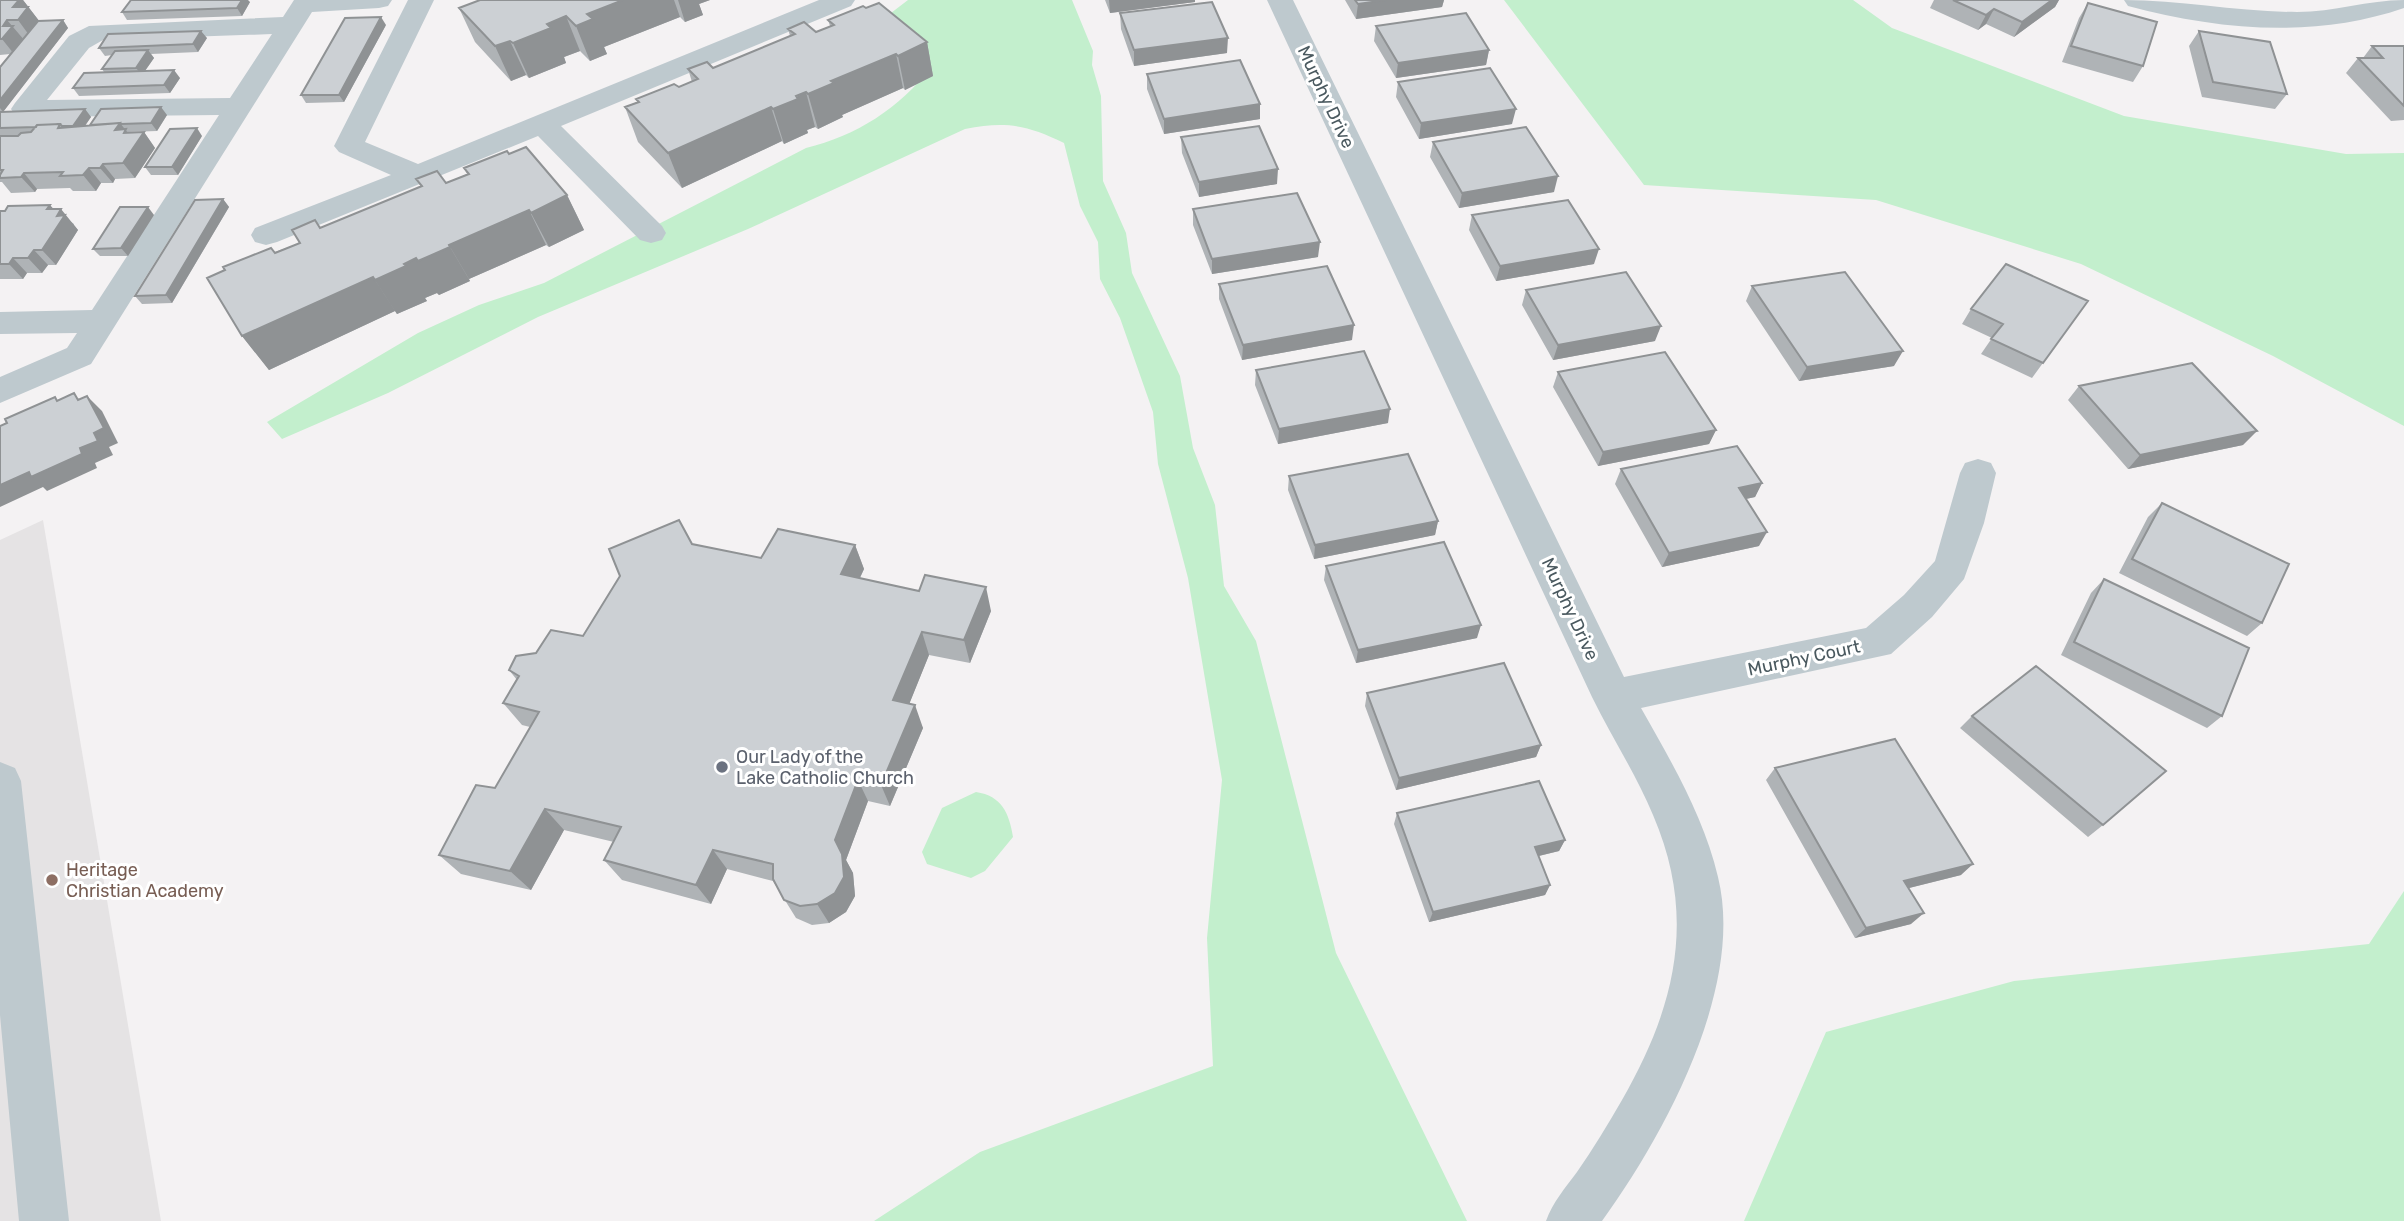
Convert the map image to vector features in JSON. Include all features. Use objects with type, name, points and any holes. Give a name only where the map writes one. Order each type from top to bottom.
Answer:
[{"type":"street","points":[[241,106],[25,109],[79,42],[98,33],[379,0]]},
{"type":"street","points":[[418,175],[349,146],[421,0]]},
{"type":"street","points":[[266,235],[842,0]]},
{"type":"street","name":"Murphy Drive","points":[[1280,0],[1612,697],[1685,834],[1701,906],[1698,964],[1660,1080],[1614,1161],[1570,1221]]},
{"type":"street","points":[[2137,0],[2201,13],[2266,21],[2352,16],[2404,0]]},
{"type":"street","points":[[0,391],[79,356],[301,10]]},
{"type":"street","points":[[543,124],[651,233]]},
{"type":"street","points":[[0,323],[103,321]]},
{"type":"street","name":"Murphy Court","points":[[1612,697],[1877,642],[1918,606],[1951,568],[1966,523],[1978,472]]},
{"type":"street","points":[[0,781],[44,1221]]},
{"type":"shaded area","name":"Heritage Christian Academy","points":[[43,520],[161,1221],[0,1221],[0,540]]},
{"type":"green space","points":[[908,0],[1072,0],[1093,51],[1092,65],[1101,96],[1103,181],[1126,233],[1132,273],[1180,376],[1193,448],[1215,505],[1224,586],[1256,641],[1336,953],[1467,1221],[874,1221],[980,1152],[1213,1066],[1207,938],[1222,780],[1188,578],[1158,464],[1153,412],[1120,318],[1100,279],[1098,242],[1080,206],[1064,143],[1016,126],[993,125],[965,129],[748,229],[538,317],[388,393],[282,439],[267,422],[418,333],[479,305],[544,283],[806,148],[842,136],[876,118],[905,95],[931,67],[891,13]]},
{"type":"green space","points":[[1504,0],[1853,0],[1892,28],[2124,116],[2346,154],[2404,153],[2404,426],[2273,356],[2081,264],[1876,200],[1644,185]]},
{"type":"green space","points":[[976,792],[992,797],[1003,807],[1013,837],[985,871],[971,878],[927,864],[922,852],[942,808]]},
{"type":"green space","points":[[2404,891],[2404,1221],[1744,1221],[1826,1032],[2014,981],[2369,944]]},
{"type":"building","points":[[0,0],[19,0],[13,7],[28,7],[18,20],[7,20],[3,26],[13,26],[2,39],[0,39]]},
{"type":"building","points":[[131,0],[242,0],[237,8],[122,12]]},
{"type":"building","points":[[480,0],[623,0],[587,14],[593,19],[576,26],[566,16],[547,24],[551,28],[513,43],[510,41],[495,46],[459,8]]},
{"type":"building","points":[[1355,0],[1386,0],[1358,4]]},
{"type":"building","points":[[1953,0],[2052,0],[2022,22],[1994,9],[1986,15]]},
{"type":"building","points":[[1212,2],[1228,38],[1134,50],[1120,13]]},
{"type":"building","points":[[879,3],[927,42],[668,153],[625,107],[639,102],[636,99],[674,84],[679,87],[698,79],[688,69],[707,62],[713,68],[795,34],[788,29],[804,22],[816,32],[834,25],[828,20],[863,6],[866,8]]},
{"type":"building","points":[[2088,3],[2157,22],[2143,66],[2071,46]]},
{"type":"building","points":[[1466,13],[1489,50],[1398,63],[1376,26]]},
{"type":"building","points":[[381,17],[339,95],[301,95],[345,18]]},
{"type":"building","points":[[63,20],[0,100],[0,67],[38,21]]},
{"type":"building","points":[[201,31],[193,44],[99,48],[108,34]]},
{"type":"building","points":[[2199,31],[2270,42],[2287,94],[2213,82]]},
{"type":"building","points":[[2372,46],[2404,46],[2404,106],[2358,58],[2383,58]]},
{"type":"building","points":[[148,50],[136,68],[102,69],[115,51]]},
{"type":"building","points":[[1240,60],[1260,104],[1164,119],[1147,74]]},
{"type":"building","points":[[1490,68],[1516,109],[1421,123],[1398,82]]},
{"type":"building","points":[[174,70],[164,85],[73,88],[84,73]]},
{"type":"building","points":[[161,107],[151,123],[90,125],[101,109]]},
{"type":"building","points":[[85,109],[73,126],[60,124],[0,128],[0,112]]},
{"type":"building","points":[[120,123],[115,130],[126,129],[124,133],[144,132],[123,163],[89,168],[83,175],[60,176],[63,172],[24,173],[21,177],[0,178],[3,170],[0,170],[0,136],[18,136],[31,132],[37,125],[60,124],[58,128]]},
{"type":"building","points":[[1259,126],[1278,169],[1199,182],[1181,137]]},
{"type":"building","points":[[1526,127],[1558,176],[1462,193],[1433,142]]},
{"type":"building","points":[[197,128],[172,167],[145,167],[170,129]]},
{"type":"building","points":[[526,147],[567,195],[418,261],[416,258],[404,264],[406,266],[375,280],[373,277],[242,336],[207,278],[225,270],[223,267],[271,248],[275,253],[300,243],[292,230],[315,220],[320,228],[422,186],[416,179],[437,171],[446,183],[469,174],[464,168],[507,151],[509,154]]},
{"type":"building","points":[[1297,193],[1320,242],[1212,259],[1193,209]]},
{"type":"building","points":[[223,199],[166,295],[135,296],[195,200]]},
{"type":"building","points":[[1568,200],[1599,249],[1500,266],[1472,215]]},
{"type":"building","points":[[50,205],[47,209],[61,209],[57,216],[65,215],[42,250],[34,250],[28,258],[13,258],[9,264],[0,264],[0,211],[5,211],[8,206]]},
{"type":"building","points":[[120,207],[148,207],[121,248],[93,249]]},
{"type":"building","points":[[2006,264],[2088,301],[2043,363],[1991,339],[2003,324],[1971,309]]},
{"type":"building","points":[[1327,266],[1354,325],[1243,345],[1219,284]]},
{"type":"building","points":[[1626,272],[1661,326],[1558,345],[1526,290]]},
{"type":"building","points":[[1845,272],[1903,351],[1807,367],[1752,286]]},
{"type":"building","points":[[1364,351],[1390,409],[1279,429],[1256,370]]},
{"type":"building","points":[[1665,352],[1716,430],[1603,452],[1558,372]]},
{"type":"building","points":[[2192,363],[2257,431],[2140,455],[2079,386]]},
{"type":"building","points":[[74,393],[78,400],[87,396],[104,428],[94,433],[98,441],[80,448],[82,454],[31,477],[29,472],[0,485],[0,426],[7,423],[5,419],[55,397],[57,401]]},
{"type":"building","points":[[1737,446],[1762,483],[1739,488],[1767,532],[1669,553],[1621,469]]},
{"type":"building","points":[[1408,454],[1438,521],[1315,545],[1289,476]]},
{"type":"building","points":[[2162,503],[2289,564],[2262,623],[2132,559]]},
{"type":"building","name":"Our Lady of the Lake Catholic Church","points":[[679,520],[692,544],[761,558],[778,529],[855,545],[841,574],[919,591],[925,575],[986,587],[964,640],[922,632],[893,700],[915,705],[881,785],[858,780],[835,840],[842,854],[844,877],[835,893],[817,904],[800,906],[784,900],[773,879],[773,864],[713,850],[696,885],[604,860],[621,827],[545,809],[510,871],[439,855],[476,785],[495,788],[539,712],[503,703],[519,676],[509,670],[516,656],[536,653],[551,630],[583,636],[620,576],[609,549]]},
{"type":"building","points":[[1444,542],[1481,625],[1358,650],[1326,566]]},
{"type":"building","points":[[2104,579],[2249,648],[2222,716],[2074,642]]},
{"type":"building","points":[[1504,663],[1541,745],[1399,778],[1367,693]]},
{"type":"building","points":[[2036,666],[2166,771],[2103,825],[1972,716]]},
{"type":"building","points":[[1895,739],[1973,864],[1904,881],[1924,913],[1866,928],[1775,768]]},
{"type":"building","points":[[1539,781],[1565,840],[1535,847],[1550,885],[1433,912],[1397,813]]},
{"type":"place","name":"Our Lady of the Lake Catholic Church","points":[[722,767]]},
{"type":"place","name":"Heritage Christian Academy","points":[[52,880]]}]
